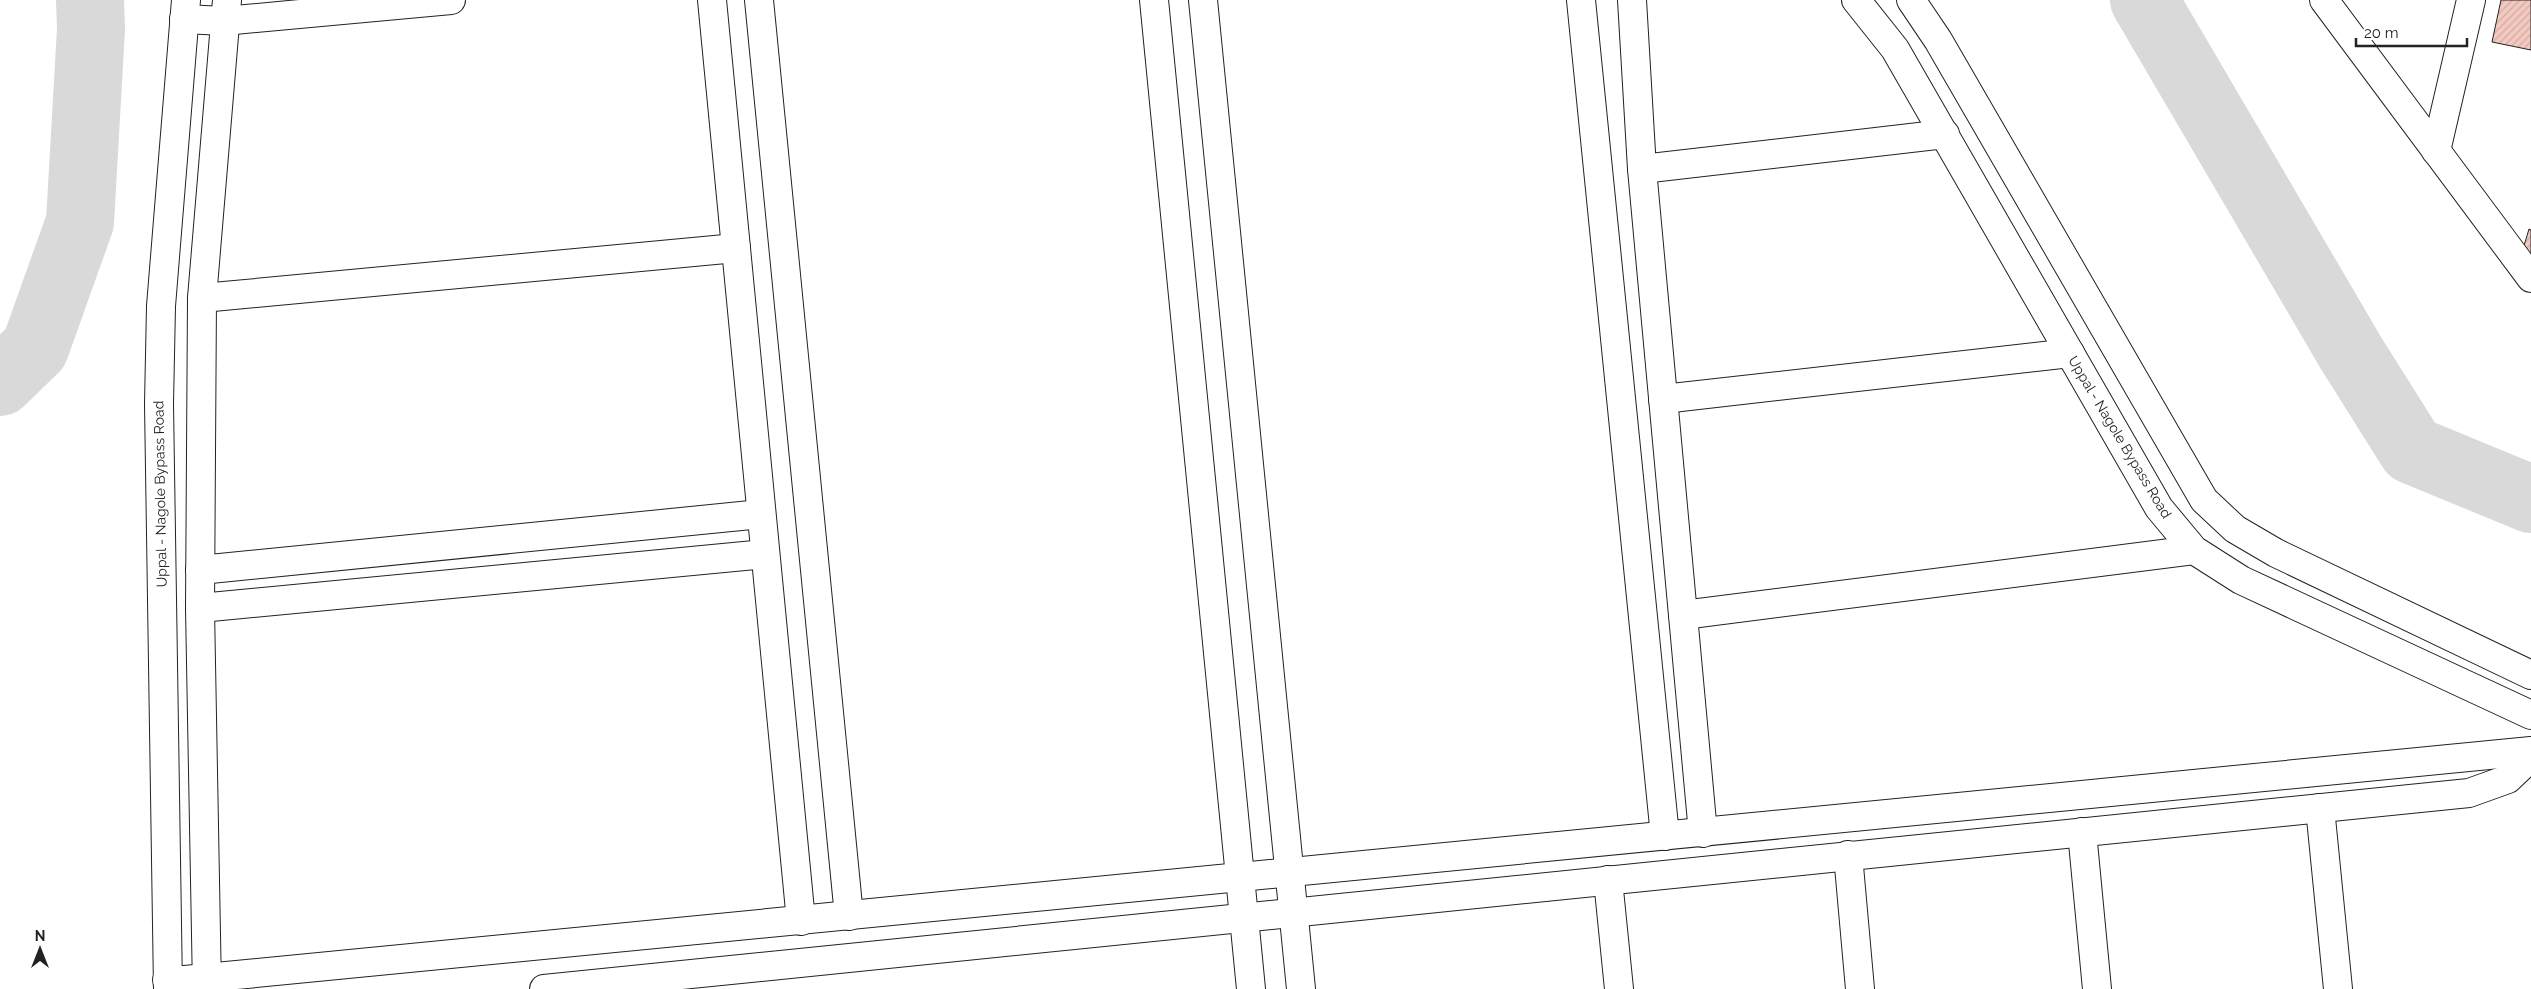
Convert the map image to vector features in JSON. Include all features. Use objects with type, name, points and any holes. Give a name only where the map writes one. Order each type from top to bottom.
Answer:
[{"type":"street","points":[[185,9],[225,11],[451,0]]},
{"type":"street","points":[[712,0],[801,921]]},
{"type":"street","points":[[759,0],[849,916]]},
{"type":"street","points":[[1154,0],[1251,989]]},
{"type":"street","points":[[1202,0],[1301,989]]},
{"type":"street","points":[[1581,0],[1665,836]]},
{"type":"street","points":[[1632,0],[1642,169],[1703,832]]},
{"type":"street","name":"Uppal - Nagole Bypass Road","points":[[1856,0],[1895,49],[2159,508],[2194,550],[2241,580],[2531,716]]},
{"type":"street","points":[[1911,0],[1938,40],[2204,500],[2236,529],[2276,553],[2531,675]]},
{"type":"street","points":[[2324,0],[2531,278]]},
{"type":"street","points":[[2436,151],[2471,0]]},
{"type":"street","name":"Uppal - Nagole Bypass Road","points":[[168,984],[159,404],[161,306],[185,9]]},
{"type":"street","points":[[207,983],[200,608],[202,298],[225,11]]},
{"type":"street","points":[[1642,169],[1945,134]]},
{"type":"street","points":[[202,298],[736,248]]},
{"type":"street","points":[[1663,399],[2070,353]]},
{"type":"street","points":[[200,570],[762,514]]},
{"type":"street","points":[[1683,615],[2194,550]]},
{"type":"street","points":[[200,608],[765,554]]},
{"type":"street","points":[[168,984],[207,983],[849,916],[2531,750]]},
{"type":"street","points":[[544,989],[2469,793],[2508,779],[2531,757]]},
{"type":"street","points":[[2320,808],[2338,989]]},
{"type":"street","points":[[2082,832],[2097,989]]},
{"type":"street","points":[[1848,855],[1860,989]]},
{"type":"street","points":[[1608,880],[1618,989]]},
{"type":"building","points":[[2501,0],[2531,0],[2531,50],[2492,42]]},
{"type":"building","points":[[2529,229],[2531,230],[2531,262],[2520,259]]},
{"type":"waterway","points":[[0,382],[35,348],[80,222],[91,29],[90,0]]},
{"type":"waterway","points":[[2144,0],[2351,353],[2412,450],[2531,499]]}]
